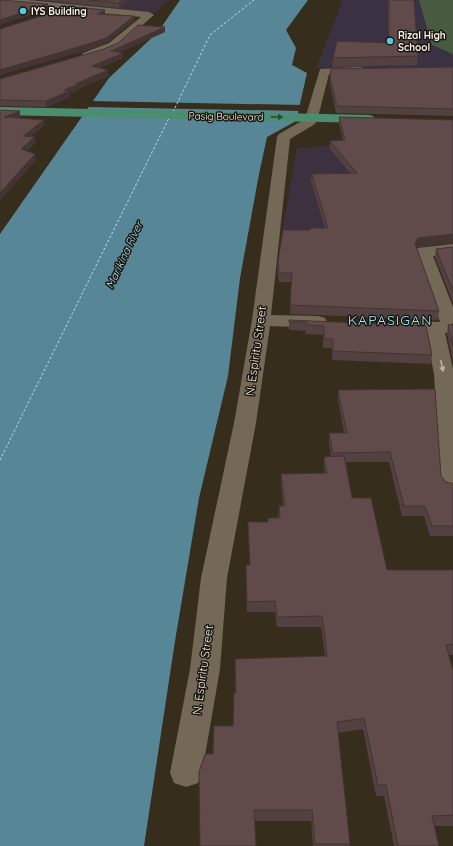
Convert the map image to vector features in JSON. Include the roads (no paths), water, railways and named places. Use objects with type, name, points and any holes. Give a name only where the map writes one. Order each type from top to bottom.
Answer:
[{"type":"main road","name":"Pasig Boulevard","points":[[0,102],[381,115],[0,111]]},
{"type":"street","points":[[0,0],[67,8],[149,15],[113,45],[78,58]]},
{"type":"street","points":[[44,15],[67,8]]},
{"type":"street","name":"N. Espiritu Street","points":[[186,773],[205,669],[214,578],[245,423],[261,320],[284,137],[311,121],[324,71],[373,70]]},
{"type":"street","points":[[453,249],[423,252],[446,327],[444,374],[453,486]]},
{"type":"street","points":[[261,320],[332,323]]},
{"type":"street","points":[[379,325],[446,327]]},
{"type":"water","name":"Marikina River","points":[[180,0],[308,0],[286,30],[296,48],[292,65],[307,73],[296,121],[267,137],[259,174],[240,278],[228,376],[199,498],[175,641],[144,846],[0,846],[0,234],[109,78],[158,32]]},
{"type":"place","name":"IYS Building","points":[[23,11]]},
{"type":"place","name":"Rizal High School","points":[[390,41]]},
{"type":"district","name":"KAPASIGAN","points":[[390,320]]}]
